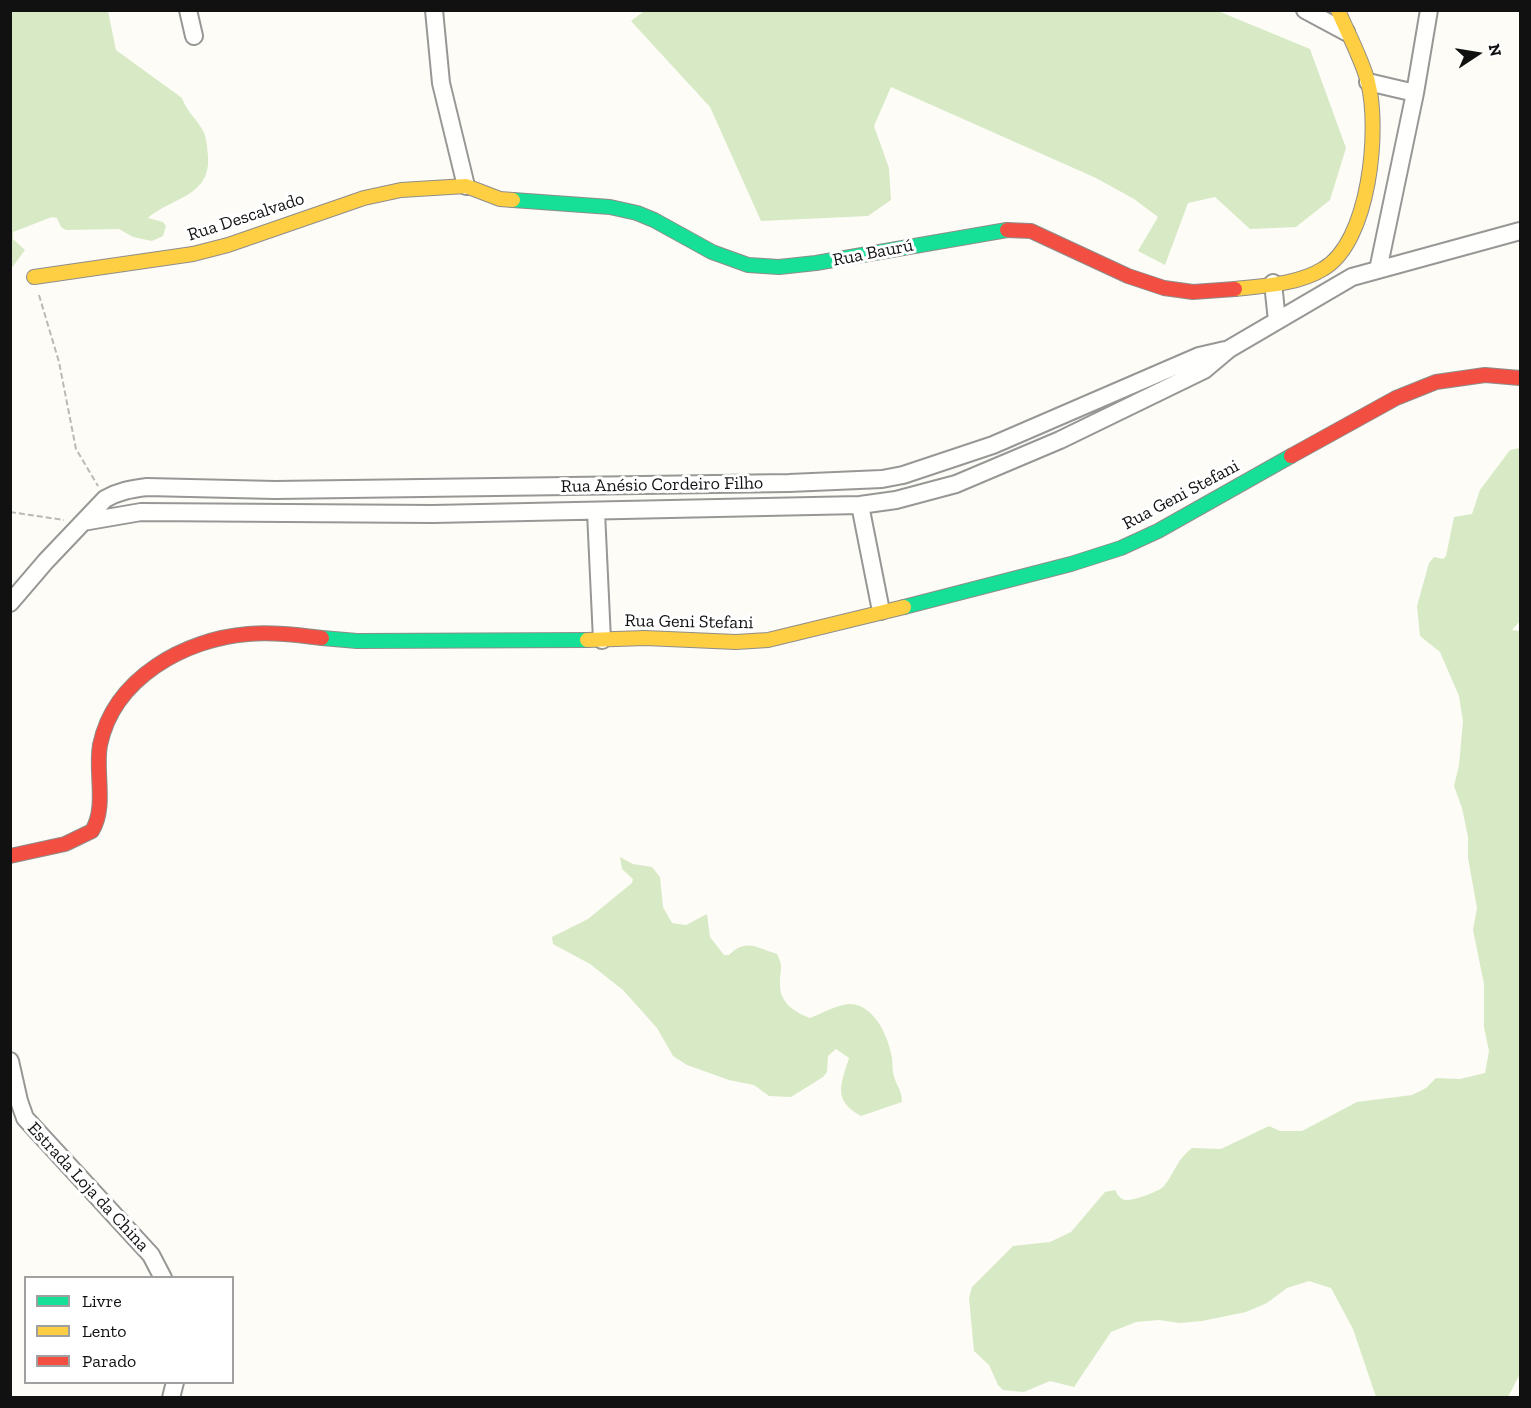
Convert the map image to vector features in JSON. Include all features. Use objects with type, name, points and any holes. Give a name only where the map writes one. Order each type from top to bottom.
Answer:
[{"type":"street","points":[[188,10],[194,36]]},
{"type":"street","points":[[434,10],[441,83],[466,186]]},
{"type":"street","points":[[1305,10],[1346,32]]},
{"type":"street","name":"Rua Baurú","points":[[466,186],[500,199],[610,207],[638,213],[712,252],[748,265],[779,267],[816,263],[1002,230],[1021,230],[1041,235],[1155,286],[1181,291],[1208,292],[1273,283],[1324,269],[1334,260],[1348,242],[1365,196],[1373,148],[1374,124],[1368,82],[1338,10]]},
{"type":"street","points":[[1378,270],[1415,93],[1429,10]]},
{"type":"street","points":[[1368,82],[1415,93]]},
{"type":"street","name":"Rua Descalvado","points":[[34,277],[193,254],[228,245],[364,198],[401,190],[466,186]]},
{"type":"street","name":"Rua Anésio Cordeiro Filho","points":[[83,522],[141,512],[422,514],[596,512],[860,505],[896,500],[956,484],[1039,449],[1204,370],[1229,349],[1352,277],[1521,231]]},
{"type":"street","points":[[1334,260],[1352,277]]},
{"type":"street","points":[[1273,283],[1277,321]]},
{"type":"street","name":"Rua Anésio Cordeiro Filho","points":[[111,495],[147,487],[275,490],[789,483],[882,479],[903,475],[993,445],[1199,356],[1229,349]]},
{"type":"street","name":"Rua Geni Stefani","points":[[10,856],[37,852],[92,831],[97,825],[99,815],[97,770],[100,746],[114,707],[137,681],[167,659],[210,640],[258,633],[342,641],[644,638],[711,644],[744,644],[768,640],[992,585],[1121,548],[1158,531],[1396,398],[1436,382],[1485,375],[1521,378]]},
{"type":"street","points":[[717,484],[718,509]]},
{"type":"street","points":[[10,603],[46,561],[111,495],[123,514]]},
{"type":"street","points":[[860,505],[880,611]]},
{"type":"street","points":[[596,512],[602,640]]},
{"type":"street","name":"Estrada Loja da China","points":[[10,1060],[25,1118],[151,1255],[162,1276]]},
{"type":"path","points":[[34,277],[59,362],[76,449],[111,495]]},
{"type":"path","points":[[10,512],[83,522]]},
{"type":"green space","points":[[11,10],[108,11],[116,50],[182,98],[205,135],[207,170],[197,188],[148,218],[163,222],[166,226],[163,236],[152,241],[133,237],[119,229],[66,230],[61,227],[57,218],[52,217],[13,232],[13,239],[25,250],[11,269]]},
{"type":"green space","points":[[644,11],[1218,11],[1310,49],[1346,148],[1330,200],[1296,227],[1250,229],[1215,197],[1188,203],[1165,265],[1138,251],[1158,217],[1134,199],[1096,178],[891,87],[874,126],[889,168],[891,200],[868,216],[761,221],[710,107],[631,21]]},
{"type":"green space","points":[[1520,448],[1520,621],[1512,630],[1520,631],[1520,1374],[1508,1397],[1376,1397],[1353,1329],[1331,1288],[1309,1281],[1287,1288],[1267,1303],[1246,1312],[1180,1323],[1159,1320],[1136,1322],[1111,1332],[1074,1387],[1050,1381],[1024,1392],[1003,1390],[998,1385],[989,1365],[974,1351],[969,1298],[972,1287],[1013,1246],[1050,1242],[1071,1232],[1105,1192],[1115,1190],[1121,1198],[1128,1200],[1157,1191],[1164,1186],[1179,1162],[1192,1148],[1221,1149],[1269,1126],[1280,1131],[1302,1131],[1357,1102],[1412,1095],[1426,1088],[1436,1078],[1460,1079],[1485,1073],[1489,1051],[1484,1027],[1484,984],[1473,930],[1477,908],[1468,858],[1468,837],[1462,808],[1454,786],[1459,765],[1463,721],[1459,696],[1440,652],[1420,636],[1417,606],[1429,563],[1434,557],[1443,559],[1446,556],[1454,517],[1472,514],[1480,490],[1510,450]]},
{"type":"green space","points":[[620,857],[633,864],[652,867],[660,877],[663,907],[672,923],[686,925],[707,914],[710,937],[724,955],[729,955],[746,946],[758,947],[777,954],[781,966],[782,996],[798,1013],[810,1018],[835,1007],[849,1004],[858,1005],[873,1015],[888,1041],[894,1076],[902,1102],[861,1116],[852,1110],[846,1104],[841,1091],[849,1058],[836,1049],[828,1056],[827,1072],[823,1077],[791,1097],[769,1096],[754,1085],[729,1080],[687,1065],[673,1056],[657,1028],[623,990],[590,964],[553,944],[552,937],[588,919],[632,883],[633,879],[622,869]]},
{"type":"traffic: fast","points":[[513,200],[610,207],[637,213],[712,252],[748,265],[779,267],[816,263],[1007,230]]},
{"type":"traffic: fast","points":[[904,607],[1071,564],[1121,548],[1158,531],[1291,456]]},
{"type":"traffic: fast","points":[[322,638],[357,641],[587,640]]},
{"type":"traffic: slow","points":[[1235,289],[1292,281],[1313,274],[1323,269],[1339,255],[1352,235],[1368,183],[1373,127],[1368,82],[1338,10]]},
{"type":"traffic: slow","points":[[34,277],[193,254],[228,245],[364,198],[401,190],[466,186],[500,199],[513,200]]},
{"type":"traffic: slow","points":[[587,640],[645,638],[736,642],[768,640],[904,607]]},
{"type":"traffic: jam","points":[[1007,230],[1031,231],[1128,276],[1164,288],[1193,292],[1235,289]]},
{"type":"traffic: jam","points":[[1291,456],[1396,398],[1436,382],[1485,375],[1520,378]]},
{"type":"traffic: jam","points":[[10,856],[65,844],[92,831],[99,811],[100,745],[108,721],[120,700],[136,682],[156,666],[200,644],[224,637],[267,633],[322,638]]}]
